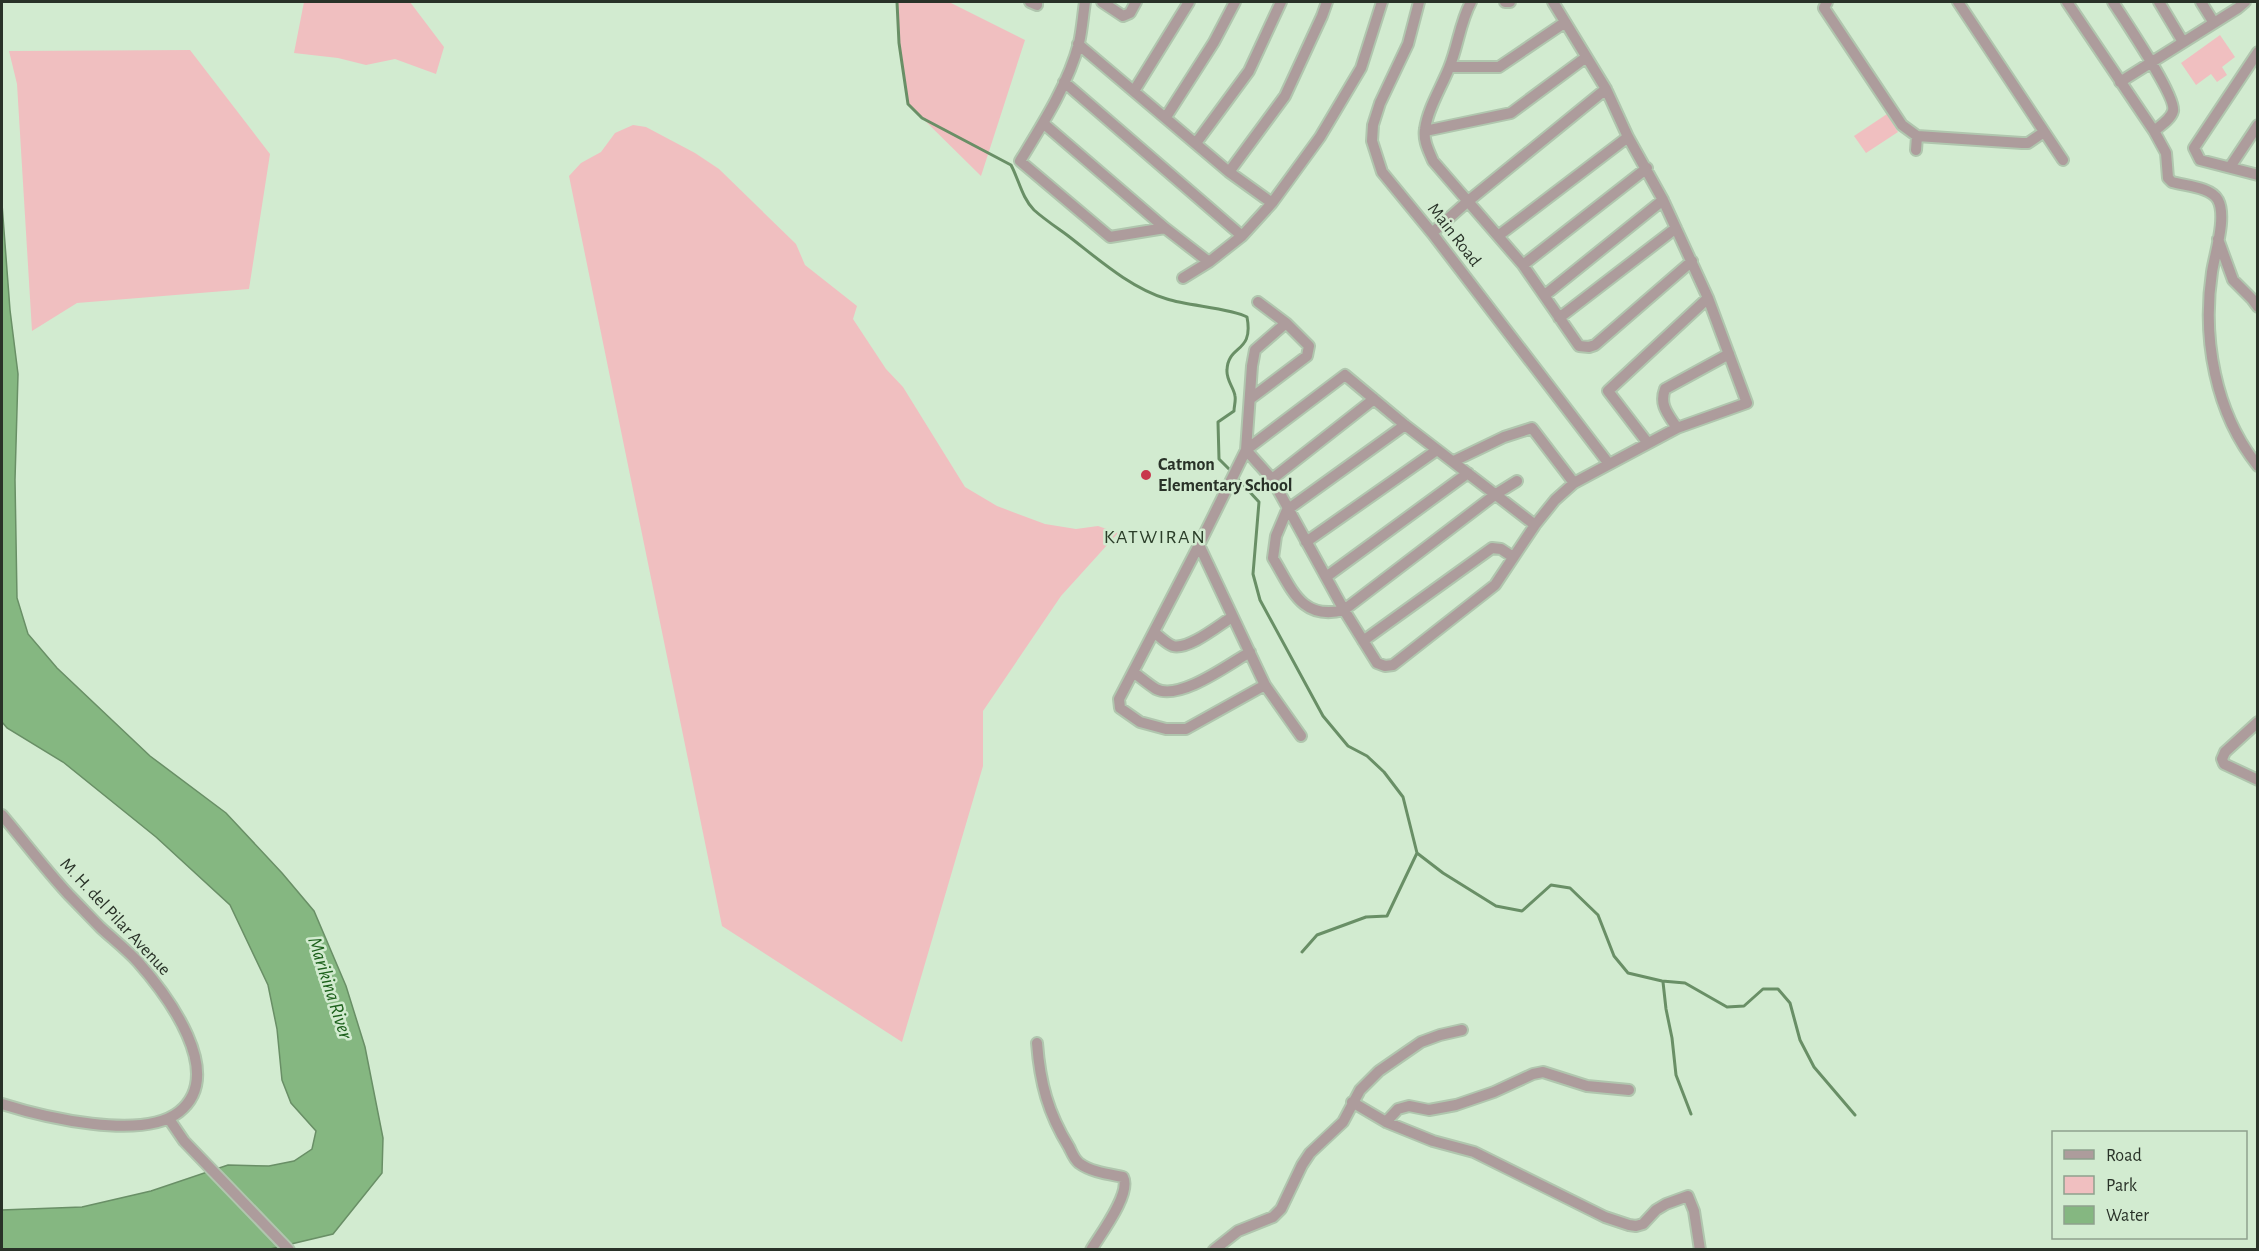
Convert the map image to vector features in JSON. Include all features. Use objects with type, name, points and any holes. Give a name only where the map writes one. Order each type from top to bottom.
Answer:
[{"type":"street","points":[[1030,2],[1037,5],[1037,2]]},
{"type":"street","points":[[1084,2],[1078,44],[1064,82],[1020,161],[1110,237],[1165,228]]},
{"type":"street","points":[[1102,2],[1123,16],[1130,13],[1136,2]]},
{"type":"street","points":[[1134,91],[1189,2]]},
{"type":"street","points":[[1166,117],[1214,42],[1235,2]]},
{"type":"street","points":[[1196,143],[1249,71],[1281,2]]},
{"type":"street","points":[[1229,172],[1285,96],[1327,2]]},
{"type":"street","points":[[1183,278],[1209,262],[1242,236],[1272,203],[1320,136],[1361,68],[1382,2]]},
{"type":"street","name":"Main Road","points":[[1419,2],[1408,44],[1372,125],[1372,141],[1382,172],[1432,233],[1609,464]]},
{"type":"street","points":[[1472,2],[1465,14],[1450,67],[1431,109],[1425,131],[1426,145],[1433,161],[1523,265],[1579,346],[1595,345],[1692,261]]},
{"type":"street","points":[[1505,2],[1510,2]]},
{"type":"street","points":[[1246,450],[1272,479],[1344,610],[1377,663],[1385,666],[1393,665],[1495,585],[1535,525],[1574,483],[1677,428],[1746,403],[1708,298],[1692,261],[1606,89],[1585,58],[1553,2]]},
{"type":"street","points":[[1827,2],[1824,8],[1902,125],[1917,136],[2028,143],[2044,132]]},
{"type":"street","points":[[1958,2],[2063,160]]},
{"type":"street","points":[[2067,2],[2154,131],[2166,153],[2168,178],[2172,182],[2208,191],[2217,198],[2221,220],[2209,303],[2210,346],[2226,415],[2244,450],[2258,466]]},
{"type":"street","points":[[2113,2],[2174,105],[2173,114],[2154,131]]},
{"type":"street","points":[[2159,2],[2183,42]]},
{"type":"street","points":[[2201,2],[2214,23]]},
{"type":"street","points":[[2120,82],[2245,2]]},
{"type":"street","points":[[1450,67],[1499,67],[1564,23]]},
{"type":"street","points":[[1078,44],[1229,172],[1272,203]]},
{"type":"street","points":[[2258,52],[2194,148],[2200,160],[2258,175]]},
{"type":"street","points":[[1425,131],[1511,113],[1585,58]]},
{"type":"street","points":[[1064,82],[1242,236]]},
{"type":"street","points":[[1432,233],[1606,89]]},
{"type":"street","points":[[1043,123],[1165,228],[1209,262]]},
{"type":"street","points":[[2230,167],[2258,125]]},
{"type":"street","points":[[1916,150],[1917,136]]},
{"type":"street","points":[[1498,236],[1628,137]]},
{"type":"street","points":[[1523,265],[1647,168]]},
{"type":"street","points":[[1545,295],[1663,201]]},
{"type":"street","points":[[1559,318],[1676,228]]},
{"type":"street","points":[[2218,238],[2233,280],[2258,308]]},
{"type":"street","points":[[1647,442],[1608,391],[1708,298]]},
{"type":"street","points":[[1250,399],[1307,356],[1309,346],[1286,323],[1258,302]]},
{"type":"street","points":[[1265,685],[1186,729],[1166,729],[1140,722],[1120,708],[1119,699],[1246,450],[1255,350],[1286,323]]},
{"type":"street","points":[[1677,428],[1663,406],[1662,397],[1665,389],[1729,354]]},
{"type":"street","points":[[1246,450],[1345,375],[1405,425],[1535,525]]},
{"type":"street","points":[[1272,479],[1374,399]]},
{"type":"street","points":[[1405,425],[1287,510],[1276,536],[1273,558],[1300,602],[1312,610],[1327,615],[1344,610],[1496,494],[1517,481]]},
{"type":"street","points":[[1454,461],[1504,437],[1532,428],[1574,483]]},
{"type":"street","points":[[1306,542],[1437,450]]},
{"type":"street","points":[[1326,577],[1468,473]]},
{"type":"street","points":[[1199,545],[1265,685],[1301,736]]},
{"type":"street","points":[[1363,641],[1492,548],[1501,549],[1513,557]]},
{"type":"street","points":[[1155,632],[1172,646],[1180,647],[1189,644],[1232,617]]},
{"type":"street","points":[[1133,672],[1157,690],[1171,692],[1192,685],[1250,652]]},
{"type":"street","points":[[2258,722],[2225,752],[2222,759],[2224,764],[2258,780]]},
{"type":"street","name":"M. H. del Pilar Avenue","points":[[2,815],[62,887],[136,960],[154,981],[187,1032],[194,1048],[197,1069],[196,1086],[190,1100],[169,1119]]},
{"type":"street","points":[[1214,1250],[1238,1231],[1277,1213],[1286,1202],[1302,1165],[1310,1153],[1347,1117],[1352,1102],[1360,1090],[1379,1071],[1414,1046],[1440,1035],[1462,1030]]},
{"type":"street","points":[[1037,1042],[1039,1073],[1044,1093],[1061,1135],[1077,1161],[1088,1168],[1123,1177],[1125,1182],[1125,1188],[1112,1218],[1091,1250]]},
{"type":"street","points":[[1386,1122],[1398,1109],[1409,1106],[1429,1110],[1456,1105],[1543,1072],[1587,1086],[1629,1090]]},
{"type":"street","points":[[1352,1102],[1386,1122],[1433,1141],[1474,1152],[1605,1217],[1629,1226],[1643,1224],[1656,1209],[1688,1196],[1694,1211],[1700,1250]]},
{"type":"street","points":[[2,1104],[66,1120],[87,1122],[141,1126],[169,1119],[190,1148],[290,1250]]},
{"type":"green space","points":[[304,2],[410,2],[444,47],[436,74],[395,59],[366,65],[338,58],[294,53]]},
{"type":"green space","points":[[897,2],[949,2],[1025,40],[981,176],[908,104],[899,43]]},
{"type":"green space","points":[[2220,35],[2235,57],[2222,67],[2227,75],[2217,82],[2211,74],[2196,85],[2181,63]]},
{"type":"green space","points":[[190,50],[270,154],[249,289],[77,303],[32,331],[17,84],[9,51]]},
{"type":"green space","points":[[1887,114],[1898,132],[1866,153],[1854,136]]},
{"type":"green space","points":[[633,125],[646,127],[695,153],[719,169],[796,244],[805,265],[857,306],[853,319],[886,369],[903,387],[965,487],[997,506],[1045,524],[1076,529],[1098,526],[1118,533],[1061,596],[983,711],[983,766],[902,1042],[722,926],[569,176],[581,163],[601,152],[615,133]]},
{"type":"water","name":"Marikina River","points":[[2,204],[10,310],[18,374],[15,480],[17,598],[28,634],[57,668],[150,756],[226,813],[314,911],[346,986],[365,1047],[383,1138],[382,1173],[333,1234],[266,1250],[2,1249],[2,1210],[82,1207],[151,1191],[228,1165],[269,1166],[294,1161],[312,1149],[316,1131],[291,1103],[282,1080],[277,1029],[268,985],[230,905],[156,837],[63,762],[7,728],[2,722]]},
{"type":"waterway","points":[[897,2],[899,43],[908,104],[922,118],[1011,165],[1034,210],[1140,288],[1167,299],[1231,311],[1247,317],[1247,337],[1228,362],[1228,377],[1235,396],[1234,411],[1218,422],[1219,459],[1232,472]]},
{"type":"waterway","points":[[1236,477],[1259,502],[1253,574],[1260,600],[1323,716],[1348,746],[1367,756],[1384,772],[1403,797],[1417,853],[1443,873],[1496,906],[1522,911],[1551,885],[1570,888],[1598,915],[1614,956],[1628,973],[1662,981],[1685,983],[1727,1007],[1744,1006],[1763,989],[1778,989],[1790,1003],[1800,1040],[1814,1067],[1855,1115]]},
{"type":"waterway","points":[[1302,952],[1317,935],[1366,917],[1387,916],[1417,853]]},
{"type":"waterway","points":[[1663,982],[1676,1075],[1691,1114]]},
{"type":"place","name":"Catmon Elementary School","points":[[1146,475]]},
{"type":"district","name":"KATWIRAN","points":[[1155,537]]}]
